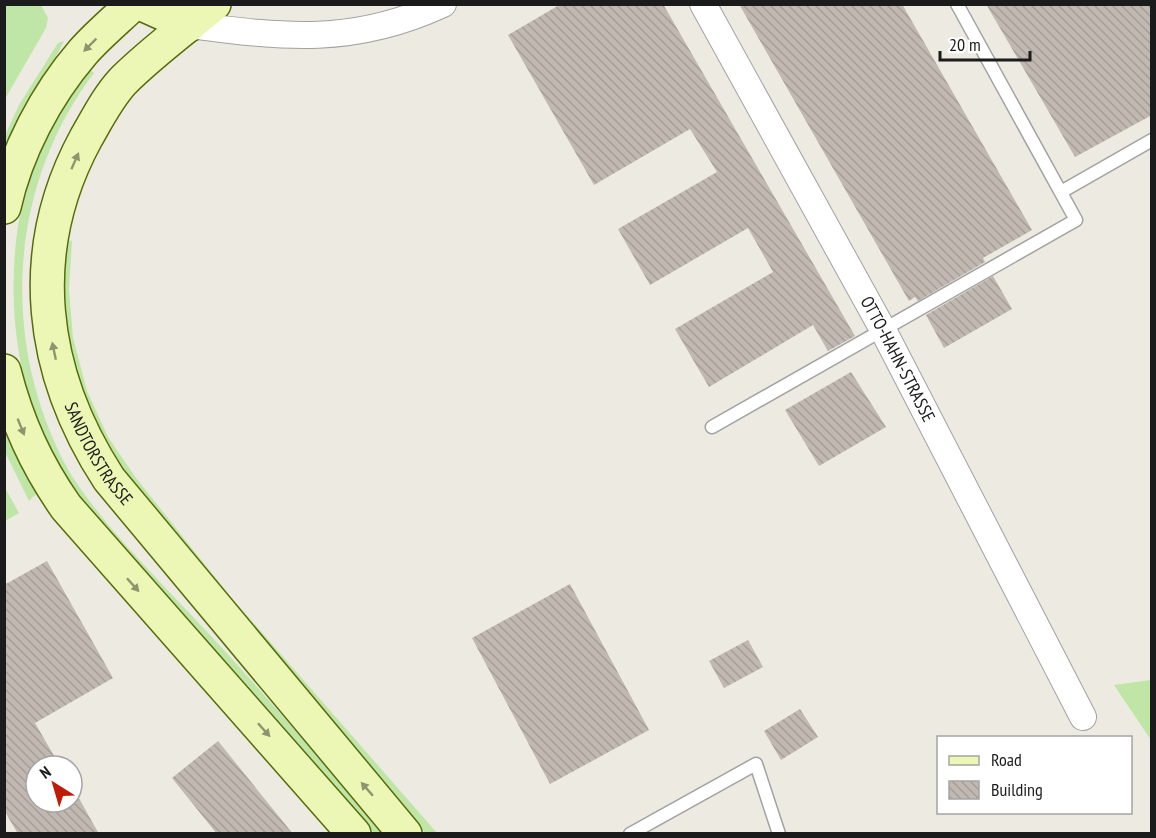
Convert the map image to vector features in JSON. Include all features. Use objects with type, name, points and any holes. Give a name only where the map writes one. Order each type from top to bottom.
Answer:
[{"type":"main road","points":[[4,207],[25,147],[55,90],[85,50],[133,4]]},
{"type":"main road","points":[[142,4],[189,25]]},
{"type":"main road","name":"SANDTORSTRASSE","points":[[214,4],[118,88],[86,138],[66,181],[53,228],[46,283],[49,323],[61,382],[85,439],[109,478],[405,834]]},
{"type":"main road","points":[[4,371],[23,432],[66,507],[354,834]]},
{"type":"street","name":"OTTO-HAHN-STRASSE","points":[[703,4],[882,328],[1083,717]]},
{"type":"street","points":[[189,25],[265,34],[337,35],[388,26],[432,6]]},
{"type":"lane","points":[[712,427],[882,328],[1076,220],[957,4]]},
{"type":"lane","points":[[1061,192],[1152,140]]},
{"type":"lane","points":[[630,834],[756,764],[779,834]]},
{"type":"green space","points":[[5,4],[41,5],[48,18],[46,28],[5,99]]},
{"type":"green space","points":[[64,41],[5,155],[5,135],[19,105],[58,43]]},
{"type":"green space","points":[[89,69],[94,73],[65,118],[43,167],[29,218],[23,270],[24,322],[32,374],[47,425],[70,473],[103,518],[263,694],[383,833],[374,833],[245,683],[110,537],[77,496],[45,440],[31,403],[21,364],[15,324],[16,244],[22,205],[32,167],[44,141]]},
{"type":"green space","points":[[68,240],[72,241],[69,289],[73,338],[87,391],[108,437],[136,478],[230,596],[437,833],[425,833],[114,458],[85,399],[65,333],[62,285]]},
{"type":"green space","points":[[4,426],[22,468],[37,493],[29,501],[5,452]]},
{"type":"green space","points":[[4,486],[19,513],[5,521],[4,521]]},
{"type":"green space","points":[[1152,680],[1151,740],[1114,685]]},
{"type":"building","points":[[561,4],[663,4],[855,336],[828,351],[813,325],[709,387],[675,329],[773,272],[748,228],[650,285],[618,229],[717,172],[690,129],[594,185],[508,35]]},
{"type":"building","points":[[739,4],[902,4],[1032,230],[983,258],[985,262],[918,301],[915,297],[909,301]]},
{"type":"building","points":[[986,4],[1152,4],[1152,115],[1075,157]]},
{"type":"building","points":[[993,276],[1012,309],[944,348],[926,315]]},
{"type":"building","points":[[851,372],[886,427],[819,466],[785,410]]},
{"type":"building","points":[[47,561],[113,678],[35,723],[53,754],[24,754],[24,814],[84,814],[84,807],[99,834],[18,834],[4,810],[4,585]]},
{"type":"building","points":[[570,584],[649,730],[550,784],[472,638]]},
{"type":"building","points":[[748,640],[763,667],[724,688],[709,661]]},
{"type":"building","points":[[800,709],[818,737],[781,760],[764,731]]},
{"type":"building","points":[[218,741],[293,834],[217,834],[172,778]]}]
